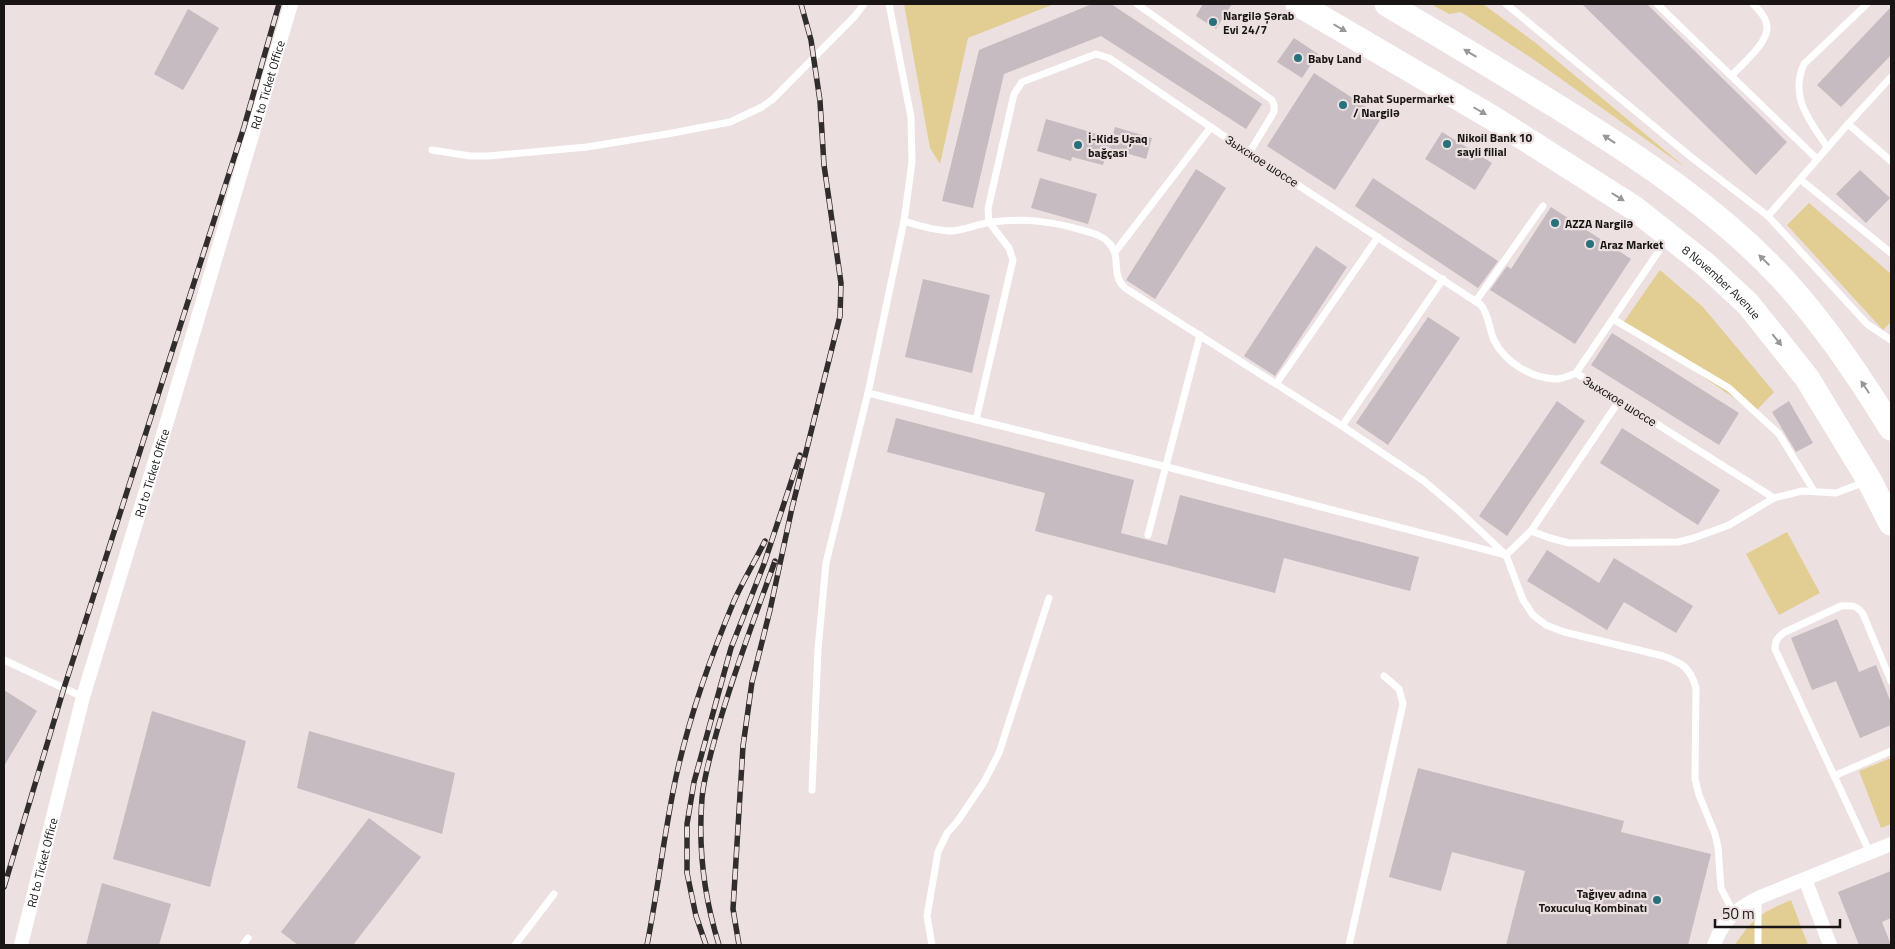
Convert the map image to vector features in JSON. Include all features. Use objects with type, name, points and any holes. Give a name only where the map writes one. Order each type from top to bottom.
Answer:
[{"type":"highway","name":"8 November Avenue","points":[[1298,4],[1491,117],[1634,208],[1706,265],[1748,304],[1807,378],[1869,480],[1891,522]]},
{"type":"highway","points":[[1387,4],[1601,133],[1659,172],[1738,235],[1780,276],[1814,315],[1846,359],[1891,428]]},
{"type":"street","name":"Rd to Ticket Office","points":[[21,945],[83,697],[172,406],[291,4]]},
{"type":"street","points":[[1714,945],[1725,922],[1733,912],[1758,898],[1891,844]]},
{"type":"street","points":[[1805,879],[1830,945]]},
{"type":"lane","points":[[432,150],[470,156],[508,155],[587,147],[730,122],[762,107],[773,99],[855,16],[864,4]]},
{"type":"lane","points":[[812,790],[818,649],[826,563],[868,393],[904,221],[912,162],[911,117],[889,4]]},
{"type":"lane","points":[[1137,4],[1272,100],[1274,112],[1249,153]]},
{"type":"lane","points":[[1506,4],[1691,157],[1768,216],[1867,324],[1891,340]]},
{"type":"lane","points":[[1657,4],[1817,160]]},
{"type":"lane","points":[[1731,76],[1762,42],[1767,27],[1763,15],[1753,4]]},
{"type":"lane","points":[[1827,147],[1802,106],[1799,90],[1800,72],[1804,64],[1866,4]]},
{"type":"lane","name":"Зыхское шоссе","points":[[989,222],[988,209],[1014,94],[1022,82],[1096,54],[1109,58],[1249,153],[1476,301],[1486,311],[1489,328],[1495,342],[1504,354],[1520,368],[1541,377],[1559,379],[1576,374],[1774,498]]},
{"type":"lane","points":[[1768,216],[1801,180],[1827,147],[1891,77]]},
{"type":"lane","points":[[1848,124],[1891,161]]},
{"type":"lane","points":[[1115,252],[1210,127]]},
{"type":"lane","points":[[1801,180],[1891,253]]},
{"type":"lane","points":[[1476,301],[1543,206]]},
{"type":"lane","points":[[904,221],[926,228],[950,231],[989,222],[1050,221],[1099,234],[1109,242],[1115,252],[1115,268],[1119,282],[1424,481],[1458,510],[1506,555],[1523,600],[1533,615],[1546,625],[1564,632],[1677,661],[1692,674],[1696,688],[1695,779],[1699,795],[1715,834],[1718,847],[1721,888],[1733,912]]},
{"type":"lane","points":[[976,420],[1013,260],[1010,248],[989,222]]},
{"type":"lane","points":[[1576,374],[1669,235]]},
{"type":"lane","points":[[1276,384],[1378,237]]},
{"type":"lane","points":[[1342,426],[1443,279]]},
{"type":"lane","points":[[1613,319],[1729,388],[1779,434],[1814,491]]},
{"type":"lane","points":[[1148,535],[1200,335]]},
{"type":"lane","points":[[868,393],[1167,467],[1506,555]]},
{"type":"lane","points":[[1506,555],[1531,531],[1620,401]]},
{"type":"lane","points":[[1531,531],[1569,543],[1678,542],[1728,525],[1774,498],[1802,491],[1836,493],[1869,480]]},
{"type":"lane","points":[[932,945],[927,916],[938,852],[947,834],[984,782],[999,753],[1048,598]]},
{"type":"lane","points":[[1870,852],[1775,649],[1778,637],[1841,606],[1851,605],[1858,607],[1863,614],[1891,681]]},
{"type":"lane","points":[[4,660],[83,697]]},
{"type":"lane","points":[[1349,945],[1403,704],[1399,689],[1384,676]]},
{"type":"lane","points":[[1834,776],[1891,750]]},
{"type":"lane","points":[[515,945],[554,894]]},
{"type":"lane","points":[[1758,898],[1758,945]]},
{"type":"lane","points":[[243,945],[248,938]]},
{"type":"shaded area","points":[[904,4],[1054,4],[968,38],[940,164],[930,148]]},
{"type":"shaded area","points":[[1431,4],[1483,4],[1537,44],[1686,168],[1533,59],[1461,12],[1449,14]]},
{"type":"shaded area","points":[[1809,203],[1891,274],[1891,322],[1883,330],[1787,225]]},
{"type":"shaded area","points":[[1660,270],[1703,307],[1774,392],[1755,412],[1623,323]]},
{"type":"shaded area","points":[[1787,532],[1820,593],[1779,615],[1746,554]]},
{"type":"shaded area","points":[[1891,758],[1891,824],[1881,828],[1859,771]]},
{"type":"shaded area","points":[[1791,900],[1808,945],[1735,945],[1747,928],[1759,917]]},
{"type":"building","points":[[1092,4],[1111,4],[1262,104],[1246,129],[1101,36],[1004,74],[973,208],[942,201],[979,50]]},
{"type":"building","name":"Nargilə Şərab Evi 24/7","points":[[1203,4],[1232,4],[1216,29],[1196,16]]},
{"type":"building","points":[[1582,4],[1647,4],[1787,142],[1756,175]]},
{"type":"building","points":[[1891,7],[1891,55],[1841,107],[1817,85]]},
{"type":"building","points":[[188,9],[219,28],[183,90],[154,74]]},
{"type":"building","name":"Baby Land","points":[[1294,38],[1318,54],[1302,78],[1277,62]]},
{"type":"building","points":[[1314,73],[1382,117],[1335,190],[1267,146]]},
{"type":"building","points":[[1046,119],[1111,138],[1103,165],[1072,157],[1071,161],[1037,151]]},
{"type":"building","points":[[1115,127],[1152,138],[1146,159],[1109,148]]},
{"type":"building","points":[[1442,132],[1492,163],[1475,190],[1425,159]]},
{"type":"building","points":[[1196,169],[1226,188],[1155,299],[1126,280]]},
{"type":"building","points":[[1860,170],[1890,198],[1866,223],[1836,194]]},
{"type":"building","points":[[1040,178],[1097,194],[1088,224],[1031,208]]},
{"type":"building","points":[[1373,178],[1498,261],[1478,288],[1355,206]]},
{"type":"building","points":[[1551,207],[1631,259],[1575,344],[1490,290],[1507,266],[1511,269]]},
{"type":"building","points":[[1316,246],[1347,267],[1275,376],[1244,356]]},
{"type":"building","points":[[923,279],[990,295],[972,373],[905,357]]},
{"type":"building","points":[[1428,317],[1460,338],[1388,445],[1356,423]]},
{"type":"building","points":[[1612,333],[1739,413],[1719,445],[1591,365]]},
{"type":"building","points":[[1557,401],[1585,421],[1507,536],[1479,516]]},
{"type":"building","points":[[1789,401],[1813,443],[1796,452],[1772,412]]},
{"type":"building","points":[[896,418],[1134,480],[1121,533],[1167,545],[1180,495],[1419,557],[1410,591],[1284,558],[1275,593],[1035,531],[1045,493],[887,452]]},
{"type":"building","points":[[1622,428],[1720,490],[1698,525],[1600,463]]},
{"type":"building","points":[[1547,550],[1599,583],[1614,558],[1693,606],[1676,633],[1624,602],[1607,630],[1527,581]]},
{"type":"building","points":[[1837,619],[1859,672],[1876,665],[1891,703],[1891,725],[1860,738],[1836,681],[1812,690],[1791,638]]},
{"type":"building","points":[[4,690],[37,711],[4,766]]},
{"type":"building","points":[[152,711],[246,741],[210,887],[113,859]]},
{"type":"building","points":[[309,731],[455,773],[442,834],[297,788]]},
{"type":"building","points":[[1418,768],[1624,821],[1621,832],[1711,854],[1688,945],[1506,945],[1525,871],[1452,852],[1441,891],[1389,877]]},
{"type":"building","points":[[369,818],[421,857],[353,945],[298,945],[281,932]]},
{"type":"building","points":[[1891,871],[1891,918],[1882,922],[1891,945],[1859,945],[1838,892]]},
{"type":"building","points":[[102,883],[171,904],[159,945],[86,945]]},
{"type":"railway","points":[[4,887],[64,688],[244,127],[279,4]]},
{"type":"railway","points":[[739,945],[733,909],[743,746],[752,682],[792,508],[840,316],[841,283],[824,165],[820,101],[811,40],[801,4]]},
{"type":"railway","points":[[706,945],[696,916],[687,873],[687,824],[694,782],[731,648],[764,564],[800,455]]},
{"type":"railway","points":[[647,945],[664,840],[676,777],[687,733],[725,623],[765,541]]},
{"type":"railway","points":[[719,945],[709,909],[703,872],[701,835],[703,790],[723,710],[775,561]]},
{"type":"place","name":"Nargilə Şərab Evi 24/7","points":[[1213,22]]},
{"type":"place","name":"Baby Land","points":[[1298,58]]},
{"type":"place","name":"Rahat Supermarket / Nargilə","points":[[1343,105]]},
{"type":"place","name":"Nikoil Bank 10 sayli filial","points":[[1447,144]]},
{"type":"place","name":"İ-Kids Uşaq bağçası","points":[[1078,145]]},
{"type":"place","name":"AZZA Nargilə","points":[[1555,223]]},
{"type":"place","name":"Araz Market","points":[[1590,244]]},
{"type":"place","name":"Tağıyev adına Toxuculuq Kombinatı","points":[[1657,900]]}]
